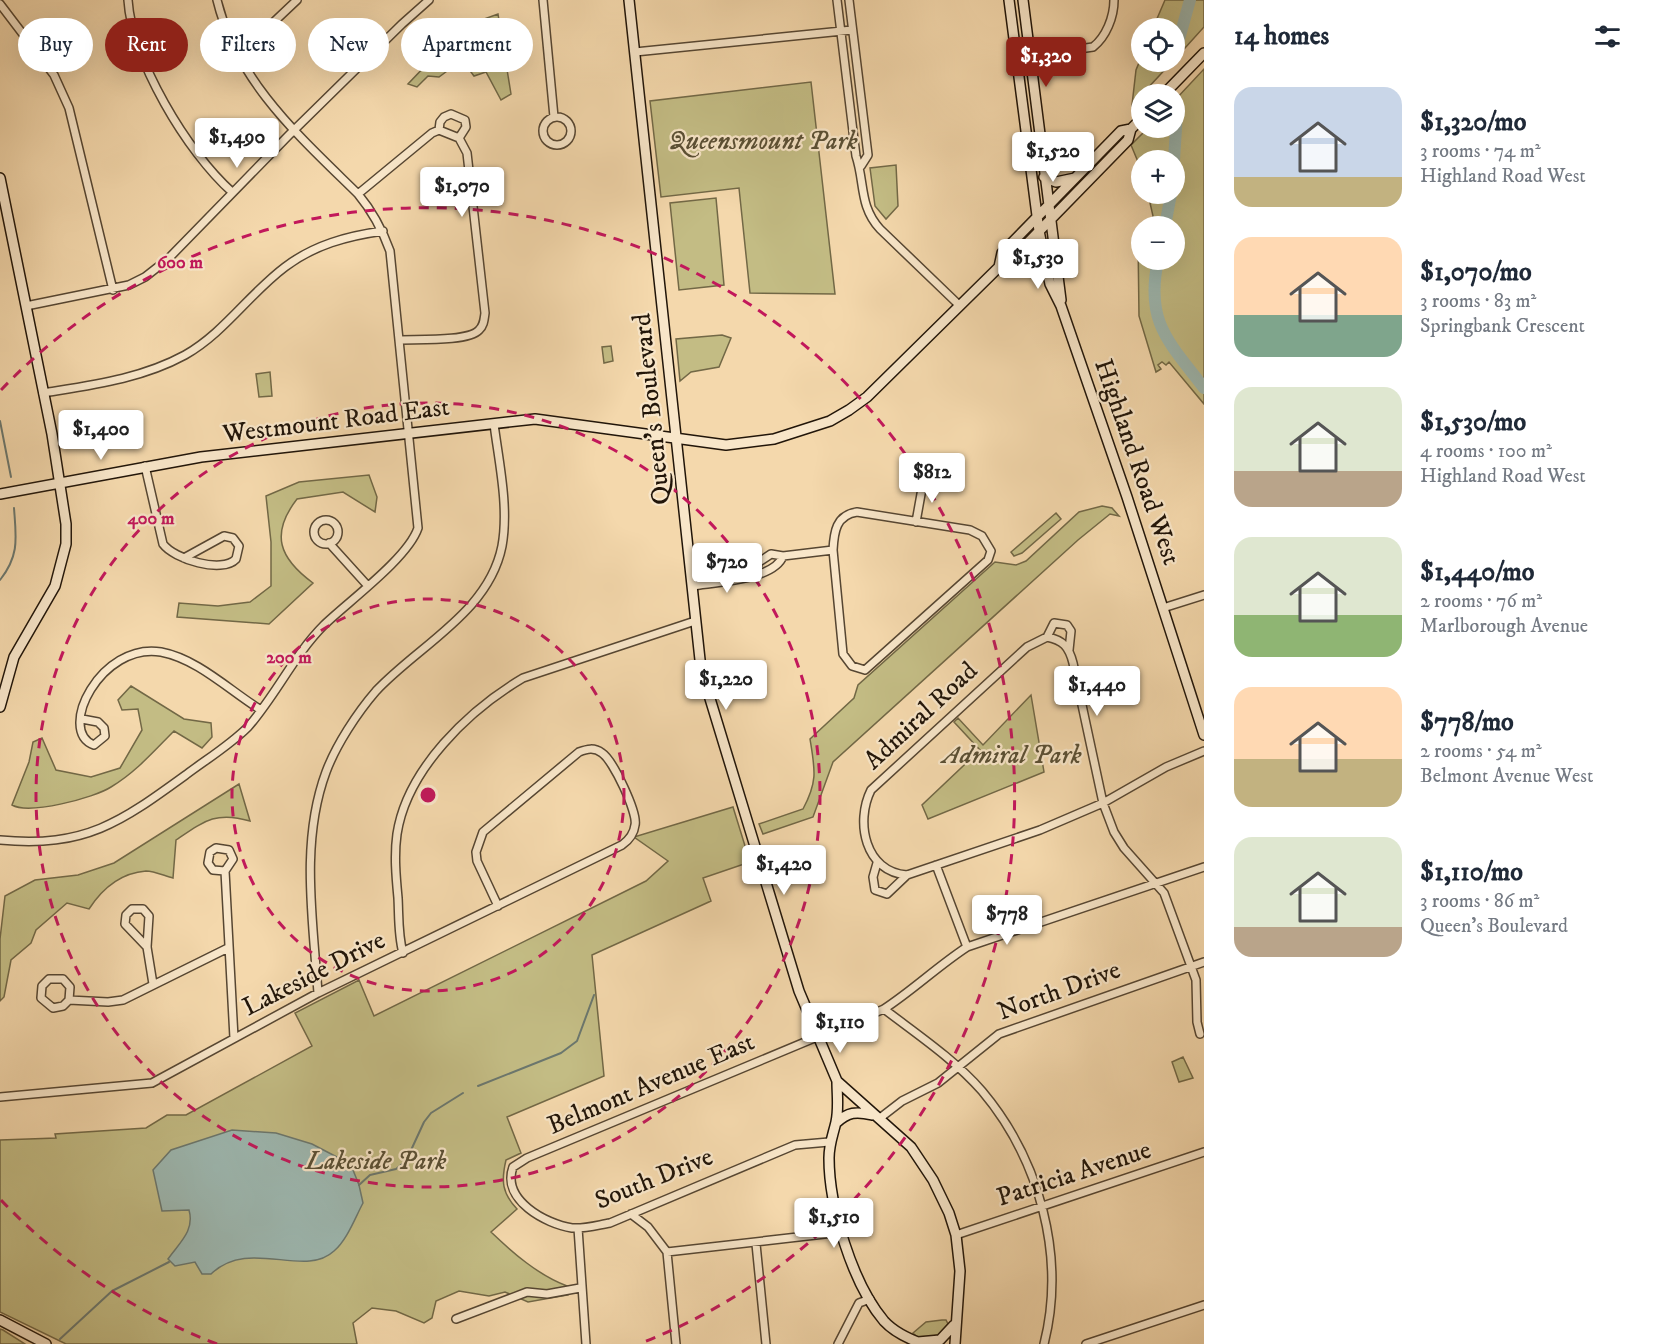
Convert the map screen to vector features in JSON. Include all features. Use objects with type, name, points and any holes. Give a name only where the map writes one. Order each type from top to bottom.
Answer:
[{"type":"main road","name":"Queen's Boulevard","points":[[629,0],[678,438],[701,669],[711,709],[799,991],[837,1081],[836,1123],[829,1142],[831,1182],[842,1232],[870,1299],[884,1321],[898,1333],[919,1343],[940,1340],[947,1335],[955,1322]]},
{"type":"main road","name":"Highland Road West","points":[[1008,0],[1037,218],[1050,284],[1061,306],[1164,608],[1204,735]]},
{"type":"main road","name":"Highland Road West","points":[[1023,0],[1061,306]]},
{"type":"main road","points":[[1174,84],[1204,52]]},
{"type":"main road","points":[[1131,129],[1128,140],[1011,260],[999,267],[1002,253],[1121,131],[1131,129]]},
{"type":"main road","points":[[1044,177],[1056,182],[1077,177]]},
{"type":"main road","points":[[0,178],[61,482],[66,524],[62,565],[55,586],[14,657],[0,707]]},
{"type":"main road","points":[[1011,260],[1031,256],[1045,263]]},
{"type":"main road","name":"Westmount Road East","points":[[0,494],[146,466],[409,433],[544,419],[726,446],[774,439],[830,421],[867,397],[999,267]]},
{"type":"main road","name":"Queen's Boulevard","points":[[837,1081],[911,1147],[944,1199],[956,1235],[960,1271],[955,1344]]},
{"type":"main road","points":[[836,1123],[848,1113],[858,1112],[878,1117]]},
{"type":"main road","points":[[0,1320],[46,1344]]},
{"type":"street","points":[[128,0],[130,20],[161,94],[191,147],[232,192]]},
{"type":"street","points":[[217,0],[225,18]]},
{"type":"street","points":[[278,18],[297,0]]},
{"type":"street","points":[[26,306],[113,290],[145,277],[168,259],[294,130],[429,0]]},
{"type":"street","points":[[543,0],[554,117]]},
{"type":"street","points":[[837,0],[856,156],[861,166],[864,204],[870,218],[959,305]]},
{"type":"street","points":[[849,0],[868,156],[861,166]]},
{"type":"street","points":[[1015,58],[1093,47],[1108,24],[1114,0]]},
{"type":"street","points":[[0,4],[54,75],[69,108],[79,140],[113,290]]},
{"type":"street","points":[[635,52],[852,30]]},
{"type":"street","points":[[0,840],[44,841],[108,827],[134,813],[232,741],[261,710],[313,638],[406,550],[418,528],[390,252],[383,231],[371,210],[358,194],[262,95],[250,72]]},
{"type":"street","points":[[439,130],[440,122],[444,117],[459,116],[465,120],[466,127],[459,138]]},
{"type":"street","points":[[554,117],[567,121],[571,129],[569,138],[559,145],[550,143],[544,135],[545,124],[554,117]]},
{"type":"street","points":[[358,194],[432,133],[439,130],[459,138],[467,153],[485,313],[483,324],[477,332],[465,337],[399,340]]},
{"type":"street","points":[[43,393],[153,370],[186,354],[218,332],[283,268],[300,256],[343,238],[383,231]]},
{"type":"street","points":[[318,993],[310,869],[311,834],[317,799],[336,753],[376,692],[475,602],[491,578],[502,545],[503,528],[502,485],[494,424]]},
{"type":"street","points":[[146,466],[162,544],[175,556],[198,562],[227,564],[236,559],[239,546],[233,538],[224,536],[184,558]]},
{"type":"street","points":[[916,522],[923,483]]},
{"type":"street","points":[[857,512],[916,522],[975,532],[986,540],[991,555],[866,670],[852,666],[843,654],[833,550],[835,529],[843,517],[857,512]]},
{"type":"street","points":[[329,543],[367,585]]},
{"type":"street","points":[[754,574],[755,567],[764,557],[771,554],[783,556],[833,550]]},
{"type":"street","points":[[692,586],[740,580],[772,570],[783,556]]},
{"type":"street","points":[[1164,608],[1204,595]]},
{"type":"street","points":[[403,953],[395,855],[398,833],[408,796],[438,750],[504,689],[523,678],[695,621]]},
{"type":"street","name":"Admiral Road","points":[[1069,650],[1071,631],[1067,625],[1054,623],[1047,637],[1027,647],[871,790],[863,812],[862,824],[877,863],[873,877],[875,890],[887,894],[907,875],[1040,830],[1103,803],[1166,767],[1204,751]]},
{"type":"street","points":[[1047,637],[1063,643],[1069,650],[1103,803],[1114,832],[1124,848],[1164,893],[1196,980],[1197,1022],[1200,1034]]},
{"type":"street","points":[[81,719],[84,703],[102,673],[118,659],[147,652],[160,652],[184,660],[261,710]]},
{"type":"street","name":"Lakeside Drive","points":[[0,1097],[152,1083],[318,993],[403,953],[622,845],[632,835],[636,824],[634,813],[611,763],[596,750],[579,752],[483,832],[478,842],[477,861],[498,906]]},
{"type":"street","points":[[877,863],[890,872],[907,875]]},
{"type":"street","points":[[936,865],[967,947]]},
{"type":"street","name":"Belmont Avenue East","points":[[510,1179],[513,1167],[527,1158],[884,1009],[967,947],[1204,867]]},
{"type":"street","points":[[225,871],[234,1038]]},
{"type":"street","points":[[147,947],[125,924],[126,915],[132,909],[142,909],[149,916],[147,947],[153,984]]},
{"type":"street","points":[[69,1000],[70,987],[63,980],[49,979],[42,986],[41,998],[48,1006],[58,1008],[69,1000],[108,1002],[123,1000],[228,948]]},
{"type":"street","name":"North Drive","points":[[878,1117],[902,1101],[938,1083],[999,1034],[1204,962]]},
{"type":"street","points":[[884,1009],[958,1067],[982,1091],[1006,1123],[1026,1160],[1042,1207],[1052,1278],[1044,1344]]},
{"type":"street","name":"South Drive","points":[[510,1179],[518,1196],[535,1213],[556,1224],[578,1228],[610,1223],[795,1145],[829,1142]]},
{"type":"street","name":"Patricia Avenue","points":[[956,1235],[1204,1152]]},
{"type":"street","points":[[631,1214],[648,1227],[667,1252],[676,1344]]},
{"type":"street","points":[[578,1228],[580,1288],[586,1344]]},
{"type":"street","points":[[667,1252],[756,1244],[842,1232]]},
{"type":"street","points":[[756,1244],[766,1344]]},
{"type":"street","points":[[456,1319],[527,1292],[547,1294],[580,1288]]},
{"type":"street","points":[[838,1344],[860,1304],[870,1299]]},
{"type":"street","points":[[1086,1344],[1204,1305]]},
{"type":"green space","points":[[1165,0],[1204,0],[1204,27],[1185,48],[1185,18],[1157,18]]},
{"type":"green space","points":[[498,14],[499,18],[487,18]]},
{"type":"green space","points":[[1204,69],[1204,404],[1169,362],[1166,365],[1162,362],[1158,365],[1161,369],[1156,372],[1139,316],[1138,270],[1185,270],[1185,216],[1153,216],[1150,204],[1185,204],[1185,150],[1133,150],[1131,145],[1138,138],[1185,138],[1185,89]]},
{"type":"green space","points":[[419,72],[446,72],[439,77],[428,76],[417,87],[408,84]]},
{"type":"green space","points":[[471,72],[486,72],[474,76]]},
{"type":"green space","points":[[486,72],[507,72],[511,94],[501,100]]},
{"type":"green space","points":[[1136,72],[1163,72],[1152,84],[1134,84]]},
{"type":"green space","name":"Queensmount Park","points":[[811,82],[835,294],[750,293],[739,188],[661,197],[650,101]]},
{"type":"green space","points":[[896,165],[898,206],[886,219],[875,206],[870,168]]},
{"type":"green space","points":[[716,198],[724,285],[679,290],[670,203]]},
{"type":"green space","points":[[722,335],[731,338],[719,367],[691,372],[680,381],[676,339]]},
{"type":"green space","points":[[611,346],[613,361],[604,363],[602,347]]},
{"type":"green space","points":[[270,372],[272,396],[259,397],[256,374]]},
{"type":"green space","points":[[369,475],[377,497],[375,512],[343,492],[297,499],[283,523],[282,545],[292,564],[313,583],[269,624],[177,617],[179,603],[218,606],[250,602],[271,586],[271,542],[266,496],[299,482]]},
{"type":"green space","points":[[1102,506],[1112,508],[1119,516],[1110,514],[1078,540],[833,762],[813,817],[763,834],[759,824],[803,809],[811,791],[814,775],[810,739],[854,698],[858,685],[995,562],[1016,565],[1026,561],[1079,512]]},
{"type":"green space","points":[[1056,513],[1061,519],[1022,553],[1014,556],[1011,552]]},
{"type":"green space","points":[[131,686],[184,719],[211,723],[212,737],[202,748],[174,731],[137,768],[103,791],[46,807],[20,808],[12,805],[29,762],[33,742],[42,738],[56,770],[91,777],[120,768],[142,730],[138,709],[122,710],[118,700]]},
{"type":"green space","name":"Admiral Park","points":[[1031,695],[1044,772],[928,819],[922,805],[980,750],[954,722],[958,718],[983,745]]},
{"type":"green space","points":[[239,784],[250,821],[228,817],[211,820],[176,840],[173,878],[149,871],[137,872],[113,883],[89,909],[67,903],[36,930],[31,943],[11,960],[4,997],[0,1001],[0,939],[5,896],[35,880],[78,875],[114,863]]},
{"type":"green space","name":"Lakeside Park","points":[[733,807],[750,862],[703,878],[711,901],[592,955],[604,1076],[507,1117],[521,1153],[506,1160],[503,1181],[508,1198],[517,1209],[491,1232],[536,1270],[567,1286],[568,1295],[528,1302],[505,1292],[489,1296],[459,1291],[436,1301],[432,1318],[424,1323],[396,1311],[372,1308],[353,1323],[357,1344],[66,1344],[0,1312],[0,1140],[56,1138],[55,1134],[146,1128],[167,1115],[186,1115],[312,1046],[295,1013],[359,980],[374,1016],[646,881],[668,861],[634,837]]},
{"type":"green space","points":[[1183,1057],[1193,1078],[1179,1082],[1172,1062]]},
{"type":"green space","points":[[946,1320],[948,1324],[938,1335],[919,1339],[913,1333],[926,1322]]},
{"type":"green space","points":[[0,1329],[3,1330],[25,1344],[0,1344]]},
{"type":"water","points":[[232,1130],[276,1133],[312,1144],[351,1165],[363,1203],[347,1235],[334,1251],[322,1259],[307,1261],[242,1259],[226,1264],[211,1274],[202,1274],[195,1262],[175,1266],[168,1259],[188,1231],[189,1210],[162,1211],[153,1170],[171,1150]]},
{"type":"waterway","points":[[1185,18],[1190,0]]},
{"type":"waterway","points":[[1175,138],[1175,150]]},
{"type":"waterway","points":[[1167,216],[1169,204]]},
{"type":"waterway","points":[[1157,270],[1155,300],[1157,315],[1163,330],[1204,388]]},
{"type":"waterway","points":[[0,421],[11,477]]},
{"type":"waterway","points":[[0,580],[14,554],[16,537],[14,508]]},
{"type":"waterway","points":[[478,1086],[561,1053],[577,1041],[594,995]]},
{"type":"waterway","points":[[359,1185],[370,1175],[396,1169],[406,1161],[424,1122],[431,1113],[463,1093]]},
{"type":"waterway","points":[[60,1339],[112,1291],[169,1262]]}]
